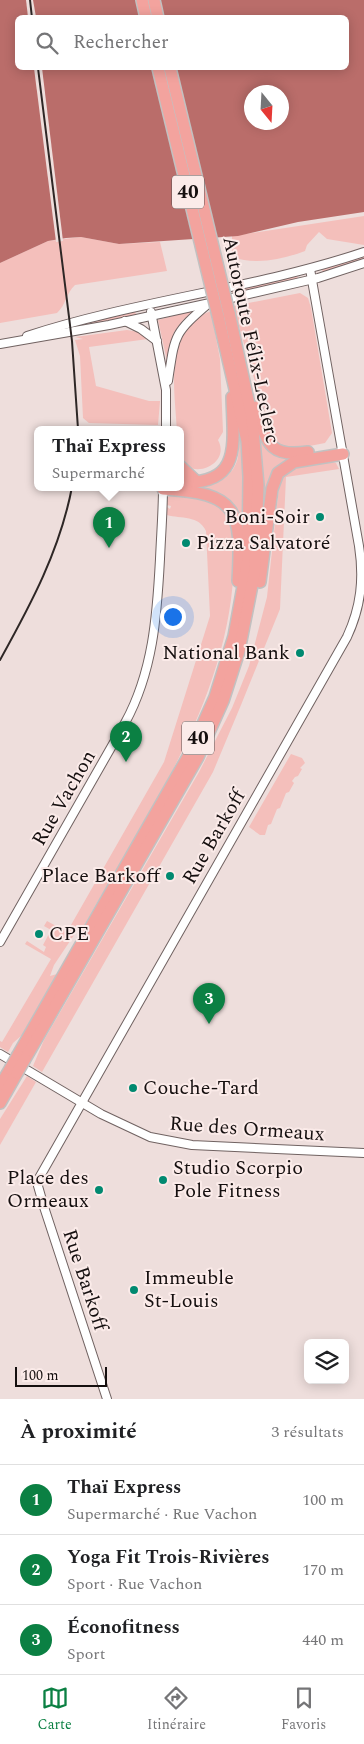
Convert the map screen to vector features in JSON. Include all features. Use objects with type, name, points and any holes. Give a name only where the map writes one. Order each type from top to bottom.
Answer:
[{"type":"highway","points":[[142,0],[145,15]]},
{"type":"highway","points":[[154,0],[157,15]]},
{"type":"highway","name":"Autoroute Félix-Leclerc","points":[[21,1057],[198,757],[219,711],[236,662],[254,580],[259,501],[253,425],[234,336],[223,314],[159,70]]},
{"type":"highway","name":"Autoroute Félix-Leclerc","points":[[0,1103],[21,1057],[189,755],[215,697],[236,630],[247,567],[250,502],[246,441],[231,370],[223,314],[170,70]]},
{"type":"highway","points":[[234,336],[264,431],[273,448],[282,453],[290,454],[343,450]]},
{"type":"highway","points":[[184,482],[197,482],[218,476],[227,467],[232,457],[231,370]]},
{"type":"highway","points":[[236,662],[262,578],[272,489],[276,476],[283,467],[294,462],[343,450]]},
{"type":"highway","points":[[184,470],[197,482]]},
{"type":"highway","points":[[184,490],[210,494],[224,503],[234,518],[239,534],[240,546],[236,630]]},
{"type":"highway","name":"Autoroute Félix-Leclerc","points":[[0,1086],[14,1071]]},
{"type":"street","points":[[3,344],[46,330],[310,269],[364,252]]},
{"type":"street","points":[[3,344],[125,322],[313,280],[364,263]]},
{"type":"street","name":"Rue Barkoff","points":[[107,1399],[38,1183],[43,1168],[352,626],[360,601],[362,570],[343,450],[310,269]]},
{"type":"street","points":[[166,426],[166,390],[172,349],[177,335],[185,323],[210,303]]},
{"type":"street","points":[[149,305],[166,390]]},
{"type":"street","points":[[125,322],[157,341]]},
{"type":"street","name":"Rue Vachon","points":[[0,942],[130,715],[140,693],[150,658],[155,628],[163,491]]},
{"type":"street","name":"Rue des Ormeaux","points":[[0,1054],[132,1130],[178,1144],[364,1153]]},
{"type":"shaded area","points":[[0,0],[364,0],[364,212],[298,222],[238,236],[119,244],[81,237],[48,241],[0,263]]},
{"type":"shaded area","points":[[364,216],[364,245],[327,239],[319,232],[307,245],[305,251],[287,257],[250,261],[232,257],[232,236]]},
{"type":"shaded area","points":[[81,237],[119,244],[160,242],[167,271],[75,285],[57,313],[0,323],[0,263],[48,241]]},
{"type":"shaded area","points":[[364,255],[364,259],[323,273],[322,269]]},
{"type":"shaded area","points":[[297,275],[298,279],[233,294],[232,290]]},
{"type":"shaded area","points":[[300,293],[308,298],[311,308],[332,433],[325,443],[294,449],[277,445],[270,433],[233,306]]},
{"type":"shaded area","points":[[195,310],[183,320],[174,332],[167,361],[158,320]]},
{"type":"shaded area","points":[[135,311],[136,315],[47,334],[59,330]]},
{"type":"shaded area","points":[[211,311],[220,359],[223,432],[218,440],[221,449],[219,457],[214,463],[199,469],[192,468],[184,462],[184,426],[177,426],[174,379],[175,361],[179,345],[185,331],[196,319]]},
{"type":"shaded area","points":[[127,330],[139,332],[148,339],[89,347],[96,386],[149,401],[160,401],[158,425],[89,423],[83,418],[80,356],[75,340],[83,339],[75,337]]},
{"type":"shaded area","points":[[260,433],[269,451],[287,459],[276,467],[269,479],[265,519]]},
{"type":"shaded area","points":[[240,441],[244,484],[243,532],[241,523],[195,487],[216,483],[228,475],[236,464]]},
{"type":"shaded area","points":[[329,461],[336,463],[339,469],[286,477],[280,609],[241,705],[213,772],[42,1072],[33,1066],[44,1040],[199,772],[232,708],[249,666],[267,597],[280,478],[296,466]]},
{"type":"shaded area","points":[[173,495],[198,497],[215,503],[225,511],[231,524],[234,538],[234,559],[230,609],[219,658],[202,705],[182,751],[159,796],[83,927],[78,929],[54,965],[50,976],[57,974],[22,1035],[13,1043],[8,1052],[0,1047],[0,1041],[2,1042],[51,959],[25,944],[27,941],[44,952],[46,947],[43,945],[51,930],[44,926],[47,921],[67,932],[164,762],[210,616],[206,531],[199,522],[189,518],[167,515],[167,507],[170,509],[171,506],[167,505],[168,497]]},
{"type":"shaded area","points":[[291,754],[302,758],[305,763],[300,768],[302,769],[298,776],[292,781],[294,783],[289,792],[286,793],[280,808],[277,809],[271,824],[268,825],[265,835],[260,835],[249,827]]},
{"type":"shaded area","points":[[27,1076],[36,1082],[0,1145],[0,1119]]},
{"type":"pier","points":[[26,0],[33,0],[36,15],[28,15]]},
{"type":"pier","points":[[34,70],[42,70],[63,241],[56,242]]},
{"type":"railway","points":[[30,0],[32,15]]},
{"type":"railway","points":[[38,70],[72,341],[78,426]]},
{"type":"railway","points":[[0,660],[23,618],[52,555],[71,491]]},
{"type":"place","name":"Boni-Soir","points":[[320,517]]},
{"type":"place","name":"Pizza Salvatoré","points":[[186,543]]},
{"type":"place","name":"Thaï Express","points":[[109,548]]},
{"type":"place","name":"National Bank","points":[[300,653]]},
{"type":"place","name":"Yoga Fit Trois-Rivières","points":[[126,762]]},
{"type":"place","name":"Place Barkoff","points":[[170,876]]},
{"type":"place","name":"CPE","points":[[39,934]]},
{"type":"place","name":"Éconofitness","points":[[209,1024]]},
{"type":"place","name":"Couche-Tard","points":[[133,1088]]},
{"type":"place","name":"Studio Scorpio Pole Fitness","points":[[163,1180]]},
{"type":"place","name":"Place des Ormeaux","points":[[99,1190]]},
{"type":"place","name":"Immeuble St-Louis","points":[[134,1290]]}]
